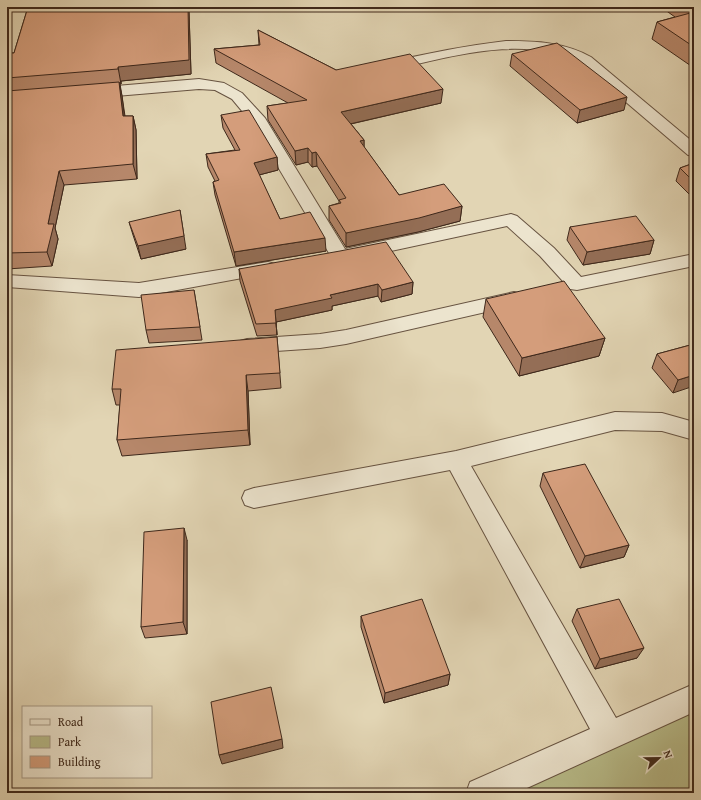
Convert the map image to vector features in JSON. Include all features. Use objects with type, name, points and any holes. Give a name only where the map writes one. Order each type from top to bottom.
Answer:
[{"type":"street","points":[[371,70],[479,49],[526,45],[554,47],[574,54],[596,68],[694,151]]},
{"type":"street","points":[[76,94],[199,84],[219,86],[237,96],[259,121],[333,257],[511,220],[547,252],[577,284]]},
{"type":"street","points":[[554,290],[694,260]]},
{"type":"street","points":[[7,281],[139,290],[286,265]]},
{"type":"street","points":[[225,348],[320,341],[346,337],[531,295]]},
{"type":"street","points":[[254,498],[456,460],[615,421],[662,422],[694,431]]},
{"type":"street","points":[[456,460],[610,736]]},
{"type":"street","points":[[481,793],[694,698]]},
{"type":"green space","points":[[694,703],[694,793],[473,793]]},
{"type":"building","points":[[28,7],[188,7],[189,60],[118,67],[118,69],[7,78],[7,53],[14,53]]},
{"type":"building","points":[[694,12],[694,47],[657,22]]},
{"type":"building","points":[[258,30],[336,70],[410,54],[443,89],[341,112],[364,140],[360,141],[399,195],[444,184],[462,206],[419,218],[346,233],[329,206],[341,203],[339,200],[346,198],[316,152],[312,153],[308,148],[295,151],[267,106],[307,100],[214,49],[260,45]]},
{"type":"building","points":[[557,43],[627,97],[580,110],[512,54]]},
{"type":"building","points":[[119,82],[123,116],[133,116],[133,164],[59,171],[48,224],[54,224],[47,252],[7,253],[7,91]]},
{"type":"building","points":[[249,110],[277,157],[254,163],[280,219],[310,212],[325,238],[234,252],[213,182],[219,180],[206,154],[240,150],[221,115]]},
{"type":"building","points":[[694,163],[694,182],[680,168]]},
{"type":"building","points":[[180,210],[184,236],[138,246],[129,222]]},
{"type":"building","points":[[636,216],[654,240],[587,252],[570,227]]},
{"type":"building","points":[[386,242],[413,282],[382,290],[378,284],[330,295],[332,298],[275,310],[276,323],[256,324],[239,269]]},
{"type":"building","points":[[564,281],[605,338],[522,358],[486,299]]},
{"type":"building","points":[[194,290],[200,327],[146,330],[141,295]]},
{"type":"building","points":[[277,337],[280,373],[246,375],[248,430],[117,440],[121,389],[112,389],[116,350]]},
{"type":"building","points":[[694,344],[694,375],[678,380],[657,354]]},
{"type":"building","points":[[585,464],[629,545],[585,556],[543,473]]},
{"type":"building","points":[[184,528],[183,622],[141,627],[144,532]]},
{"type":"building","points":[[422,599],[450,674],[385,693],[361,616]]},
{"type":"building","points":[[619,599],[644,648],[600,659],[577,609]]},
{"type":"building","points":[[271,687],[282,739],[219,755],[211,702]]}]
